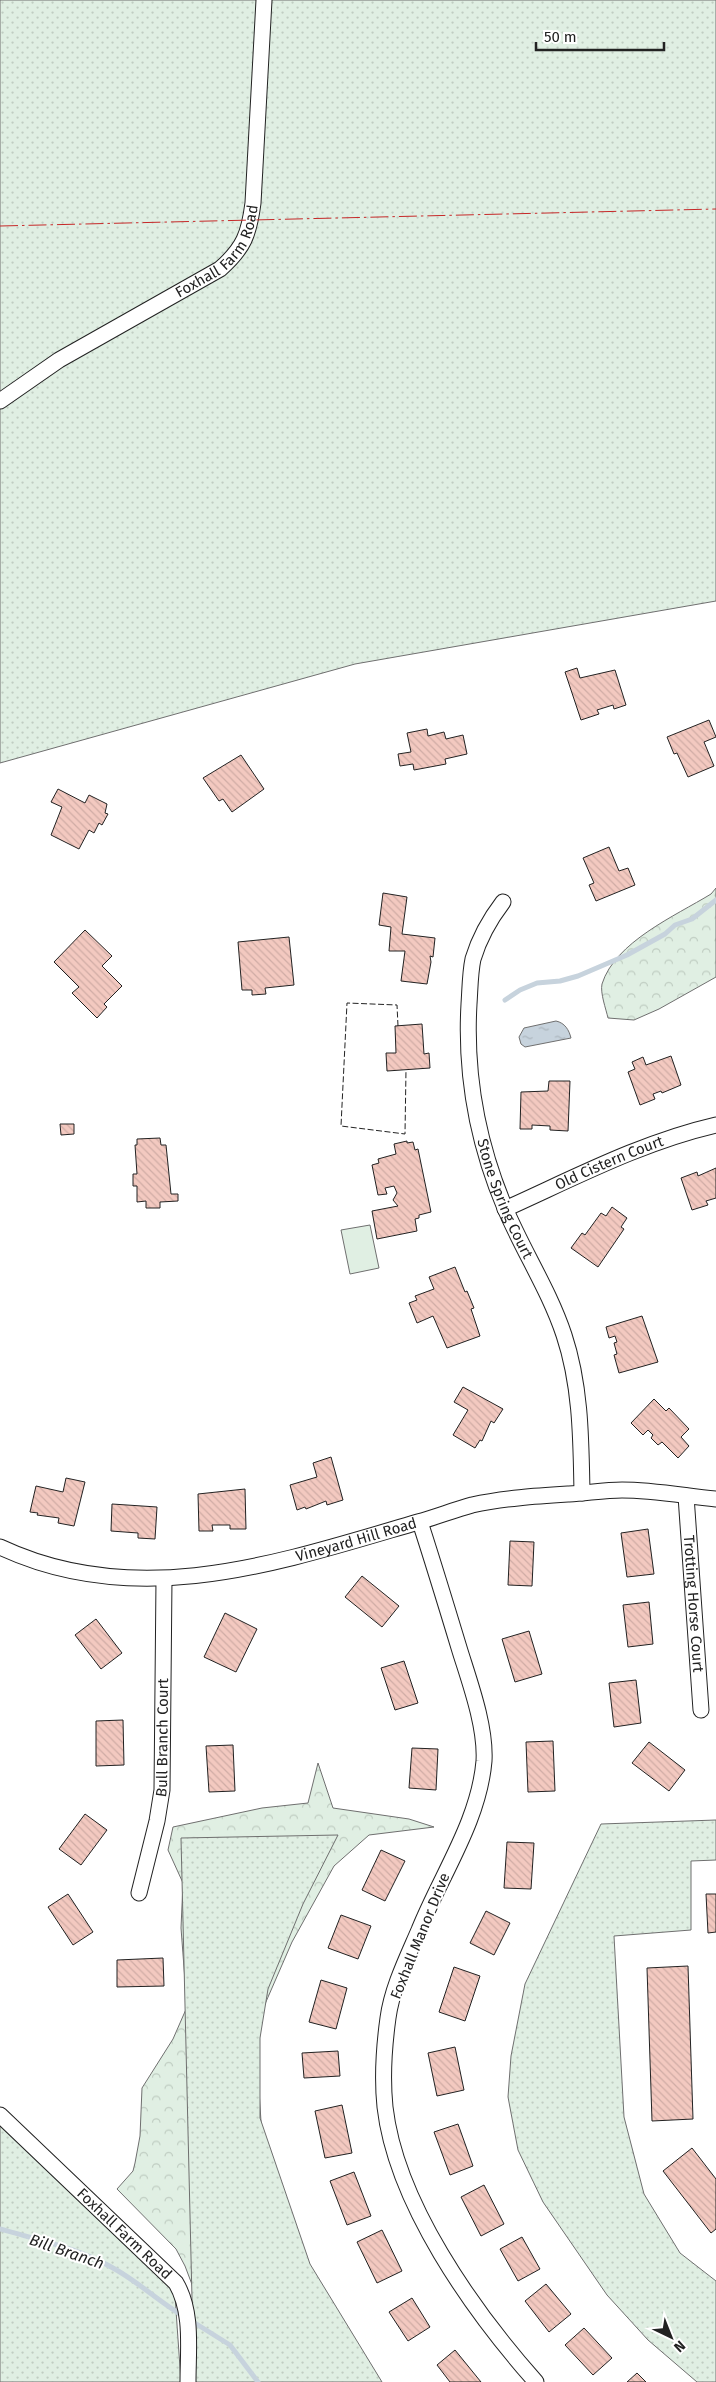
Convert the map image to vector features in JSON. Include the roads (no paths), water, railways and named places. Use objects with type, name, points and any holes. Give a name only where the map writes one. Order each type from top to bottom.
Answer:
[{"type":"street","name":"Foxhall Farm Road","points":[[0,402],[59,360],[220,269],[234,257],[243,245],[250,224],[253,203],[264,0]]},
{"type":"street","name":"Stone Spring Court","points":[[503,902],[492,916],[473,960],[467,1039],[478,1124],[489,1164],[505,1209],[547,1290],[564,1337],[574,1374],[577,1398],[581,1440],[582,1493]]},
{"type":"street","name":"Old Cistern Court","points":[[505,1209],[648,1146],[716,1125]]},
{"type":"street","name":"Vineyard Hill Road","points":[[0,1547],[16,1555],[69,1571],[114,1578],[164,1579],[213,1575],[259,1567],[420,1522],[472,1505],[522,1497],[623,1490],[716,1499]]},
{"type":"street","name":"Trotting Horse Court","points":[[686,1496],[700,1710]]},
{"type":"street","name":"Foxhall Manor Drive","points":[[420,1522],[471,1686],[481,1732],[484,1758],[480,1789],[463,1834],[401,1973],[388,2016],[384,2067],[385,2107],[394,2150],[413,2198],[442,2258],[476,2308],[536,2382]]},
{"type":"street","name":"Bull Branch Court","points":[[139,1893],[157,1821],[162,1790],[164,1579]]},
{"type":"street","name":"Foxhall Farm Road","points":[[0,2114],[162,2267],[176,2283],[183,2295],[186,2308],[188,2382]]},
{"type":"water","points":[[556,1021],[566,1027],[571,1038],[525,1047],[521,1044],[519,1037],[524,1028]]},
{"type":"waterway","points":[[505,1000],[520,990],[537,983],[560,981],[578,976],[627,955],[665,934],[675,925],[692,919],[716,900]]},
{"type":"waterway","name":"Bill Branch","points":[[0,2229],[58,2245],[100,2261],[130,2279],[180,2314]]},
{"type":"waterway","name":"Bill Branch","points":[[190,2320],[230,2345],[258,2382]]}]
